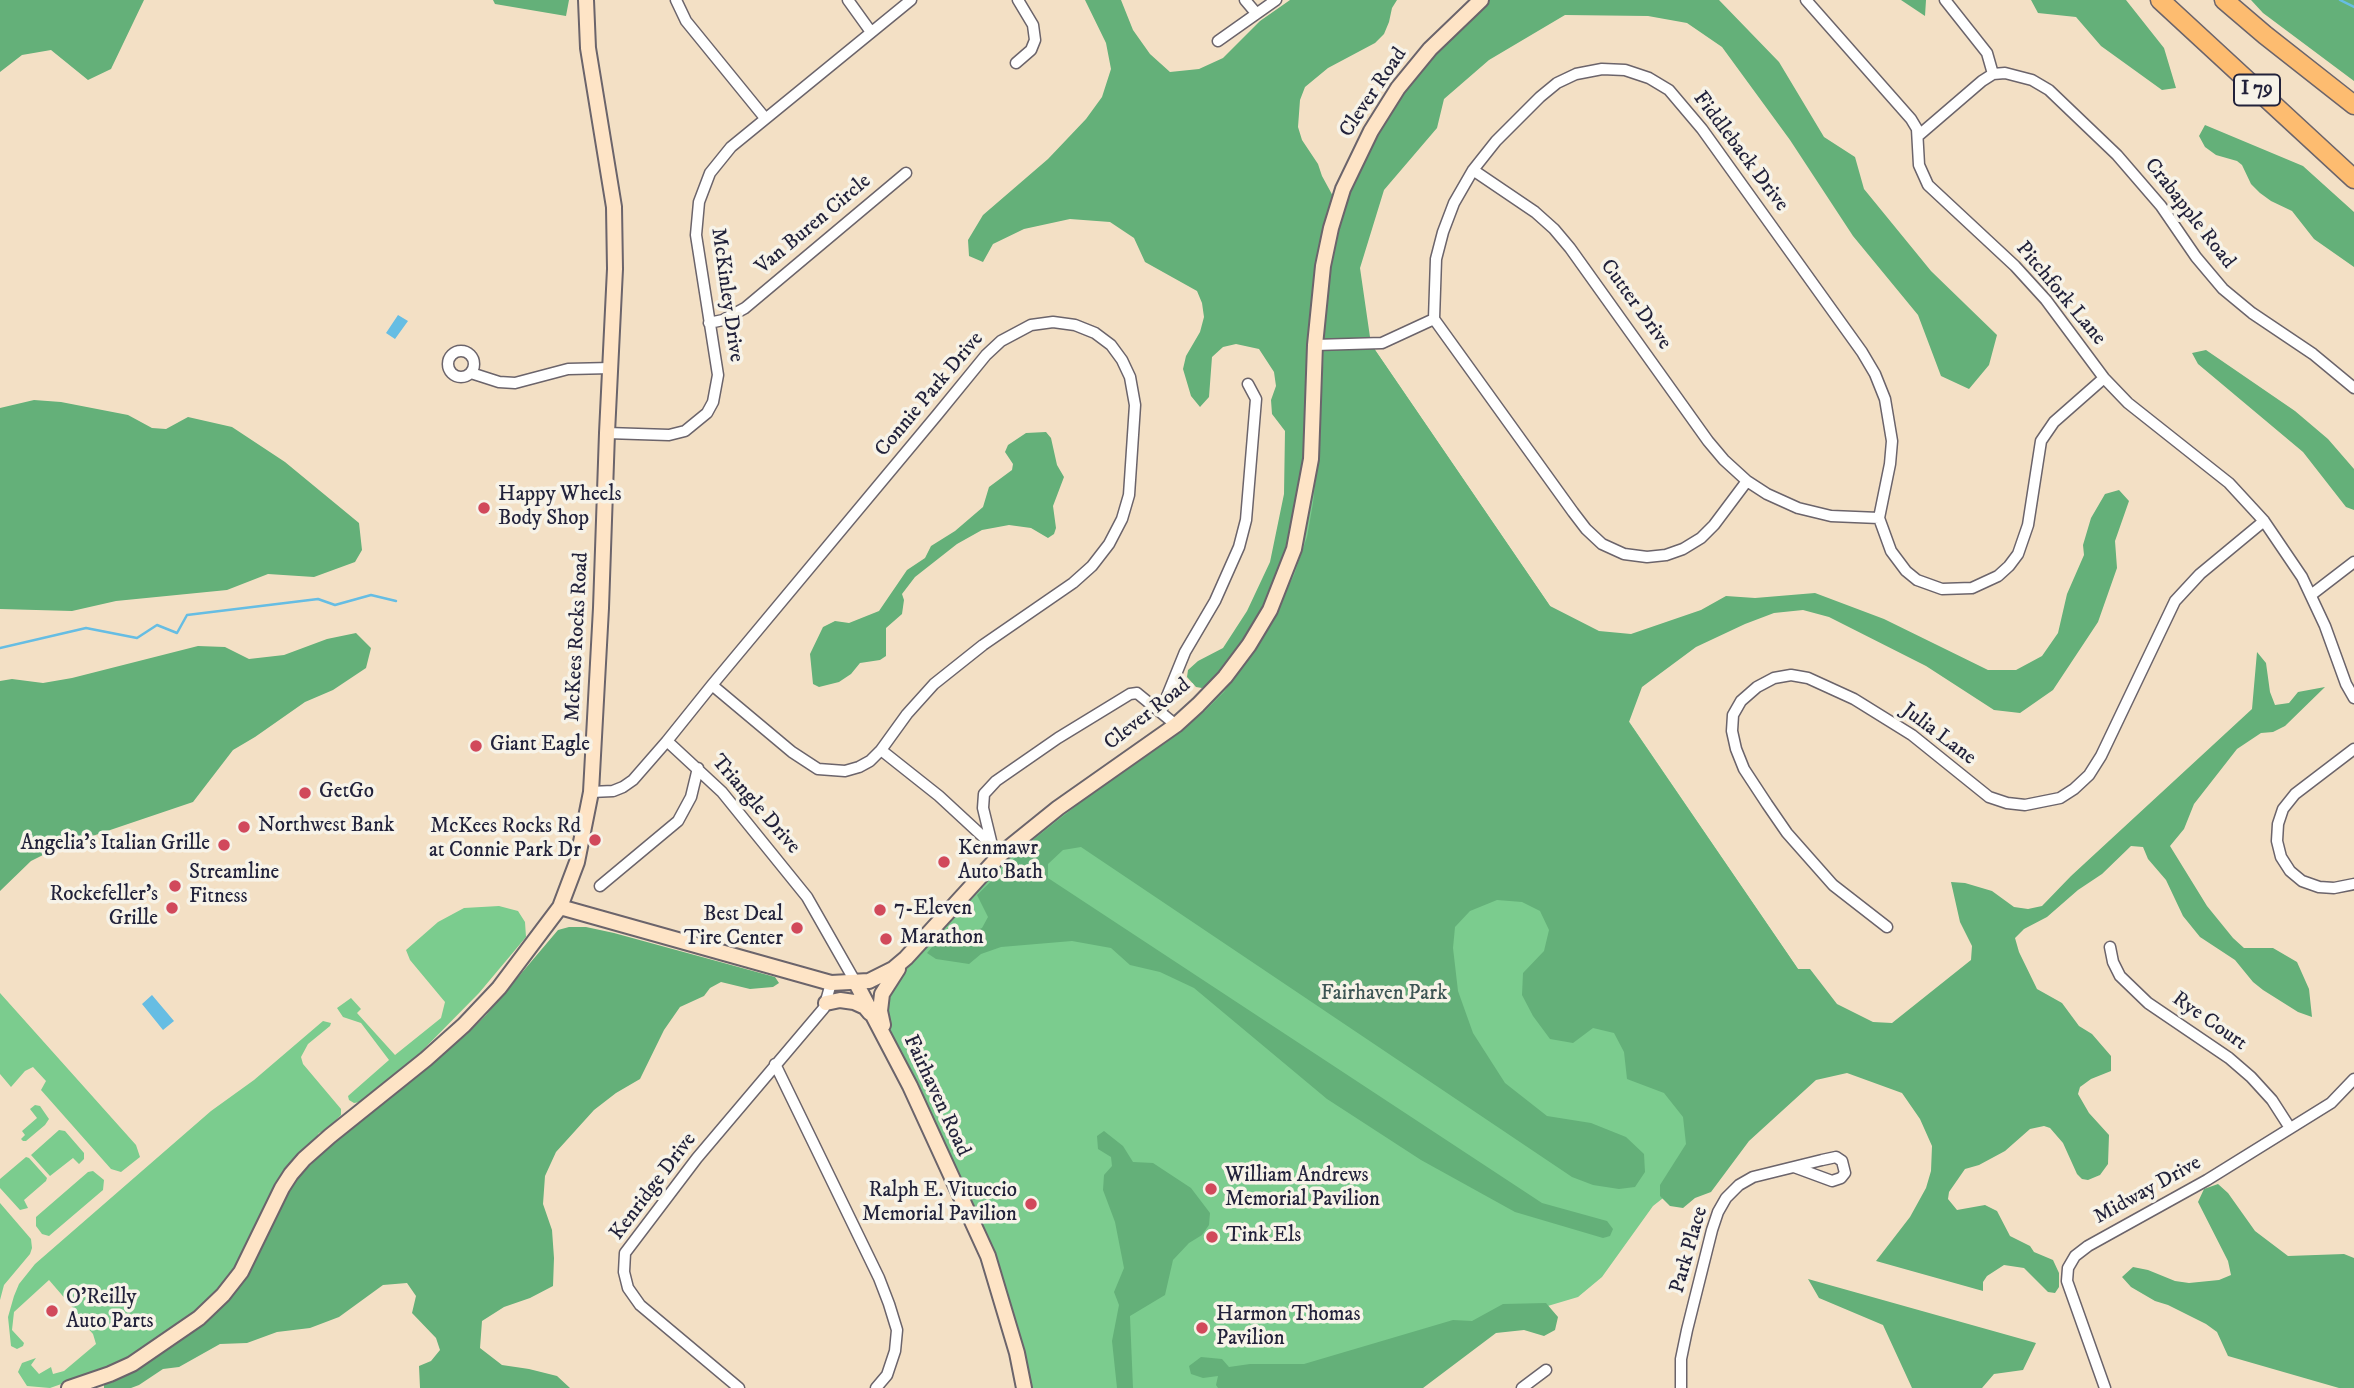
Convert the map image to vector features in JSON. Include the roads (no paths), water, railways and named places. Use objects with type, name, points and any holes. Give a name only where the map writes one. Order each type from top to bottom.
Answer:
[{"type":"highway","name":"I 79","points":[[2160,0],[2354,178]]},
{"type":"highway","name":"I 79","points":[[2224,0],[2265,36],[2354,105]]},
{"type":"street","name":"McKees Rocks Road","points":[[69,1388],[132,1364],[189,1325],[223,1296],[241,1272],[282,1188],[304,1158],[464,1025],[499,988],[560,908],[577,863],[591,792],[615,269],[614,207],[588,48],[586,0]]},
{"type":"street","points":[[676,0],[686,21],[765,118]]},
{"type":"street","points":[[848,0],[871,32]]},
{"type":"street","name":"McKinley Drive","points":[[607,433],[669,435],[685,431],[707,413],[713,402],[718,375],[696,235],[699,202],[710,173],[721,157],[765,118],[911,0]]},
{"type":"street","points":[[1016,63],[1031,50],[1035,40],[1032,26],[1018,0]]},
{"type":"street","points":[[1245,0],[1256,13]]},
{"type":"street","points":[[1217,41],[1276,0]]},
{"type":"street","name":"Clever Road","points":[[560,908],[831,983],[856,983],[882,976],[906,958],[997,850],[1176,725],[1225,677],[1270,610],[1294,549],[1311,459],[1315,345],[1323,266],[1343,189],[1371,131],[1398,89],[1430,49],[1481,0]]},
{"type":"street","name":"Pitchfork Lane","points":[[1806,0],[1911,119],[1917,129],[1919,165],[1928,185],[2015,266],[2046,300],[2104,378],[2128,403],[2229,483],[2264,521],[2302,577],[2354,698]]},
{"type":"street","points":[[1917,136],[1993,74],[1987,53],[1945,0]]},
{"type":"street","name":"Fiddleback Drive","points":[[1433,319],[1436,259],[1443,232],[1454,202],[1473,170],[1496,141],[1533,103],[1557,83],[1576,74],[1602,69],[1625,70],[1649,78],[1669,90],[1702,129],[1875,374],[1885,399],[1892,441],[1879,518]]},
{"type":"street","name":"Crabapple Road","points":[[1993,74],[2017,75],[2049,90],[2117,155],[2161,206],[2196,257],[2224,289],[2252,313],[2313,354],[2354,388]]},
{"type":"street","name":"Cutter Drive","points":[[1473,170],[1535,212],[1554,229],[1708,441],[1747,481]]},
{"type":"street","name":"Van Buren Circle","points":[[709,323],[723,320],[745,308],[906,173]]},
{"type":"street","points":[[1315,345],[1382,343],[1433,319],[1586,529],[1602,544],[1624,554],[1647,557],[1684,549],[1714,525],[1747,481],[1767,494],[1798,508],[1831,516],[1879,518],[1897,561],[1917,580],[1942,589],[1972,588],[1998,576],[2018,554],[2024,542],[2041,441],[2054,422],[2104,378]]},
{"type":"street","name":"Connie Park Drive","points":[[667,741],[712,685],[993,348],[1015,332],[1031,325],[1053,322],[1075,325],[1095,333],[1111,345],[1122,360],[1134,391],[1131,478],[1122,519],[1109,544],[1092,566],[1053,598],[983,645],[934,684],[907,714],[881,750],[859,768],[845,771],[818,769],[792,752],[712,685]]},
{"type":"street","points":[[471,373],[499,382],[515,383],[568,369],[611,368]]},
{"type":"street","points":[[1160,711],[1185,652],[1215,601],[1239,547],[1246,520],[1256,399],[1248,384]]},
{"type":"street","name":"Julia Lane","points":[[1887,927],[1833,885],[1811,861],[1787,833],[1744,769],[1732,731],[1733,715],[1741,701],[1757,687],[1774,678],[1791,675],[1808,678],[1854,699],[1912,735],[1989,797],[2025,805],[2060,798],[2089,775],[2101,756],[2175,601],[2200,574],[2264,521]]},
{"type":"street","points":[[2311,595],[2354,562]]},
{"type":"street","points":[[997,850],[983,801],[984,794],[996,781],[1058,738],[1130,694],[1143,695],[1176,725]]},
{"type":"street","points":[[591,792],[613,791],[623,787],[633,780],[667,741]]},
{"type":"street","name":"Triangle Drive","points":[[667,741],[722,792],[807,897],[856,983]]},
{"type":"street","points":[[2354,749],[2295,794],[2283,809],[2278,824],[2277,841],[2281,857],[2290,871],[2302,881],[2319,887],[2334,888],[2354,884]]},
{"type":"street","points":[[881,750],[939,796],[997,850]]},
{"type":"street","points":[[600,886],[678,821],[691,797],[698,768]]},
{"type":"street","name":"Rye Court","points":[[2110,947],[2120,976],[2148,1003],[2229,1058],[2251,1077],[2272,1100],[2290,1128]]},
{"type":"street","points":[[885,1037],[880,1011],[883,994],[906,958]]},
{"type":"street","name":"Kenridge Drive","points":[[740,1388],[640,1305],[628,1288],[624,1272],[625,1253],[697,1158],[826,1003],[831,983]]},
{"type":"street","name":"Fairhaven Road","points":[[856,983],[878,1022],[988,1256],[1017,1353],[1024,1388]]},
{"type":"street","points":[[826,1003],[840,1000],[854,1002],[864,1007],[878,1022]]},
{"type":"street","points":[[775,1064],[879,1278],[889,1304],[897,1330],[895,1351],[887,1375],[876,1388]]},
{"type":"street","name":"Midway Drive","points":[[2105,1388],[2067,1281],[2068,1268],[2075,1256],[2088,1246],[2207,1181],[2338,1098],[2354,1079]]},
{"type":"street","name":"Park Place","points":[[1681,1388],[1681,1359],[1718,1212],[1726,1198],[1739,1185],[1770,1171],[1794,1167]]},
{"type":"street","points":[[1522,1388],[1546,1370]]},
{"type":"water","points":[[398,315],[408,321],[395,339],[386,333]]},
{"type":"water","points":[[152,995],[174,1021],[163,1030],[142,1004]]},
{"type":"waterway","points":[[2340,0],[2354,7]]},
{"type":"waterway","points":[[0,648],[86,628],[137,638],[157,625],[177,633],[187,615],[318,599],[335,605],[371,595],[396,601]]},
{"type":"place","name":"Happy Wheels Body Shop","points":[[484,508]]},
{"type":"place","name":"Giant Eagle","points":[[476,746]]},
{"type":"place","name":"GetGo","points":[[305,793]]},
{"type":"place","name":"Northwest Bank","points":[[244,827]]},
{"type":"place","name":"McKees Rocks Rd at Connie Park Dr","points":[[595,840]]},
{"type":"place","name":"Angelia's Italian Grille","points":[[224,845]]},
{"type":"place","name":"Kenmawr Auto Bath","points":[[944,862]]},
{"type":"place","name":"Streamline Fitness","points":[[175,886]]},
{"type":"place","name":"Rockefeller's Grille","points":[[172,908]]},
{"type":"place","name":"7-Eleven","points":[[880,910]]},
{"type":"place","name":"Best Deal Tire Center","points":[[797,928]]},
{"type":"place","name":"Marathon","points":[[886,939]]},
{"type":"place","name":"William Andrews Memorial Pavilion","points":[[1211,1189]]},
{"type":"place","name":"Ralph E. Vituccio Memorial Pavilion","points":[[1031,1204]]},
{"type":"place","name":"Tink Els","points":[[1212,1237]]},
{"type":"place","name":"O'Reilly Auto Parts","points":[[52,1311]]},
{"type":"place","name":"Harmon Thomas Pavilion","points":[[1202,1328]]},
{"type":"park label","name":"Fairhaven Park","points":[[1384,995]]}]
